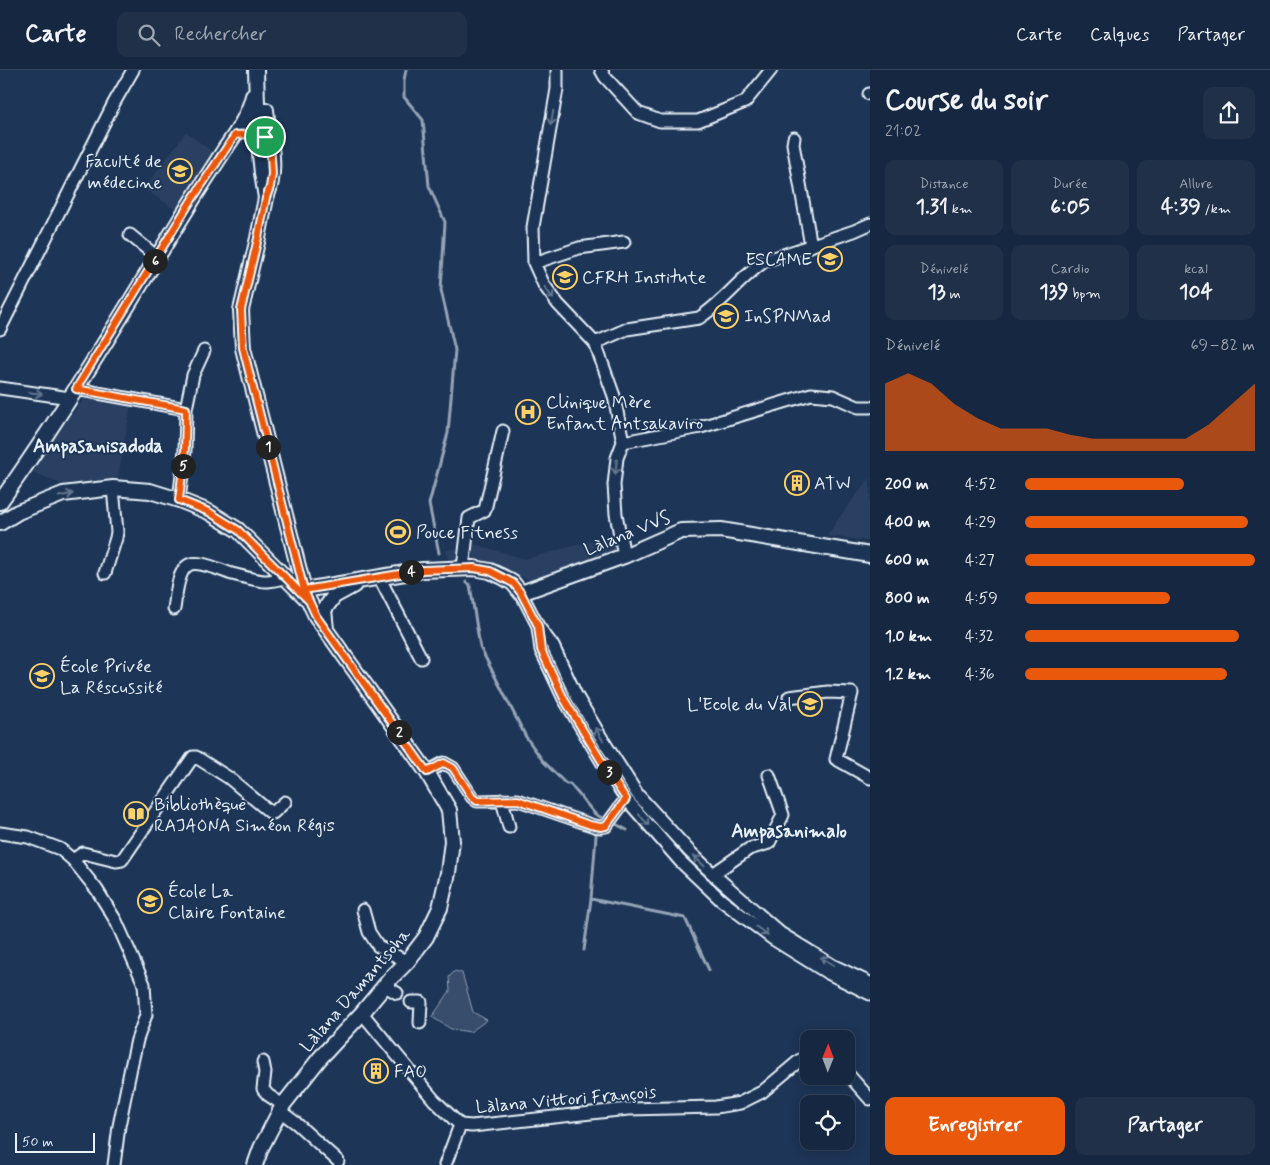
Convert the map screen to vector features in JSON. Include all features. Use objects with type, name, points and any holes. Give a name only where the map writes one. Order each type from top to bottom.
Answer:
[{"type":"main road","points":[[18,512],[8,508],[2,499],[73,394],[189,204],[246,117],[251,105],[257,70]]},
{"type":"main road","points":[[257,70],[265,100],[264,138],[272,174],[241,310],[243,348],[306,595]]},
{"type":"main road","points":[[235,135],[245,134],[264,138]]},
{"type":"main road","points":[[0,523],[18,512],[63,494],[113,488],[150,491],[209,512],[238,530],[285,578],[306,595]]},
{"type":"main road","name":"Làlana VVS","points":[[521,593],[624,556],[681,531],[720,530],[870,555]]},
{"type":"main road","points":[[306,595],[423,570],[463,568],[474,568],[496,574],[513,583],[521,593]]},
{"type":"main road","points":[[285,578],[295,576],[299,570]]},
{"type":"main road","points":[[306,595],[379,578]]},
{"type":"main road","points":[[326,629],[324,610],[334,596],[354,585]]},
{"type":"main road","name":"Làlana Damantsoha","points":[[255,1165],[261,1148],[281,1108],[320,1058],[407,962],[426,937],[440,908],[448,873],[452,841],[449,810],[427,772],[316,616],[306,595]]},
{"type":"street","points":[[0,329],[114,103],[133,70]]},
{"type":"street","points":[[557,70],[557,90],[533,227],[534,263],[544,285],[558,304],[595,343],[614,396],[623,442],[617,458],[614,485],[616,514],[624,556]]},
{"type":"street","points":[[601,70],[605,77],[638,113],[660,121],[698,122],[745,102],[771,70]]},
{"type":"street","points":[[794,138],[793,144],[812,246]]},
{"type":"street","points":[[595,343],[627,329],[700,318],[710,312],[754,269],[765,261],[870,224]]},
{"type":"street","points":[[130,235],[157,257]]},
{"type":"street","points":[[534,263],[579,248],[624,242]]},
{"type":"street","points":[[179,500],[185,450],[186,409],[193,374],[204,351]]},
{"type":"street","points":[[0,388],[73,394],[186,409]]},
{"type":"street","points":[[623,442],[701,427],[811,394],[834,396],[858,407],[870,407]]},
{"type":"street","points":[[463,568],[469,518],[485,510],[503,431]]},
{"type":"street","points":[[105,573],[117,532],[113,488]]},
{"type":"street","points":[[174,609],[179,577],[188,564],[202,564],[232,574],[266,581],[285,578]]},
{"type":"street","points":[[379,578],[421,658]]},
{"type":"street","points":[[521,593],[538,626],[553,646],[576,695],[638,794],[712,874],[780,933],[832,965],[870,983]]},
{"type":"street","points":[[538,626],[541,650],[564,699],[608,772],[626,799],[680,860],[722,900],[773,939],[826,972],[870,994]]},
{"type":"street","points":[[789,697],[828,692],[852,693],[836,759],[870,778]]},
{"type":"street","points":[[73,860],[83,853],[116,861],[122,860],[193,757],[196,757],[229,778],[271,813],[286,802]]},
{"type":"street","points":[[427,772],[446,761],[453,768],[472,797],[477,801],[518,800],[603,824],[626,799]]},
{"type":"street","points":[[712,874],[749,849],[769,843],[783,814],[769,775]]},
{"type":"street","points":[[502,800],[509,827]]},
{"type":"street","points":[[0,833],[28,837],[60,849],[73,860],[97,890],[116,921],[144,984],[146,1015],[130,1067],[114,1165]]},
{"type":"street","points":[[363,910],[369,932],[378,946],[407,962]]},
{"type":"street","points":[[385,986],[397,993]]},
{"type":"street","points":[[411,1002],[421,1002],[420,1023]]},
{"type":"street","name":"Làlana Vittori François","points":[[362,1013],[434,1100],[460,1125],[472,1126],[628,1109],[716,1107],[740,1103],[762,1092],[800,1060]]},
{"type":"street","points":[[263,1062],[265,1072],[263,1089],[296,1123],[338,1161]]},
{"type":"street","points":[[855,1082],[870,1099]]},
{"type":"street","points":[[444,1165],[460,1125]]},
{"type":"shaded area","name":"Faculté de médecine","points":[[186,132],[215,154],[178,211],[144,189]]},
{"type":"shaded area","points":[[84,399],[131,405],[118,478],[66,486],[28,470]]},
{"type":"shaded area","points":[[870,478],[870,541],[827,536],[842,514]]},
{"type":"shaded area","points":[[618,534],[622,550],[533,581],[475,560],[448,560],[446,550],[478,545],[525,559]]},
{"type":"shaded area","points":[[455,971],[462,973],[473,1012],[487,1020],[470,1032],[451,1029],[432,1017],[450,991],[449,977]]},
{"type":"waterway","points":[[406,70],[404,97],[423,120],[429,186],[445,222],[441,290],[455,350],[448,433],[429,504],[439,553]]},
{"type":"waterway","points":[[466,582],[470,585],[480,647],[526,737],[543,761],[566,784],[570,784],[595,814],[606,820]]},
{"type":"waterway","points":[[612,822],[627,830]]},
{"type":"waterway","points":[[584,950],[591,899],[596,829]]},
{"type":"waterway","points":[[591,899],[685,918],[709,970]]},
{"type":"place","name":"Faculté de médecine","points":[[180,171]]},
{"type":"place","name":"ESCAME","points":[[830,259]]},
{"type":"place","name":"CFRH Institute","points":[[565,277]]},
{"type":"place","name":"InSPNMad","points":[[726,316]]},
{"type":"place","name":"Clinique Mère Enfant Antsakaviro","points":[[528,412]]},
{"type":"place","name":"ATW","points":[[797,483]]},
{"type":"place","name":"Pouce Fitness","points":[[398,532]]},
{"type":"place","name":"École Privée La Réscussité","points":[[42,676]]},
{"type":"place","name":"L'Ecole du Val","points":[[810,704]]},
{"type":"place","name":"Bibliothèque RAJAONA Siméon Régis","points":[[136,814]]},
{"type":"place","name":"École La Claire Fontaine","points":[[150,901]]},
{"type":"place","name":"FAO","points":[[376,1071]]},
{"type":"district","name":"Ampasanisadoda","points":[[98,445]]},
{"type":"district","name":"Ampasanimalo","points":[[789,830]]},
{"type":"route","points":[[265,137],[251,134],[235,135],[189,204],[76,389],[186,409],[185,450],[179,500],[209,512],[238,530],[308,600],[304,590],[423,570],[474,568],[490,571],[513,583],[521,593],[538,626],[541,650],[564,699],[626,799],[606,826],[590,825],[518,800],[477,801],[472,797],[453,768],[444,763],[427,772],[316,616],[308,600],[304,590],[243,348],[241,310],[272,174],[270,140],[265,137]]}]
